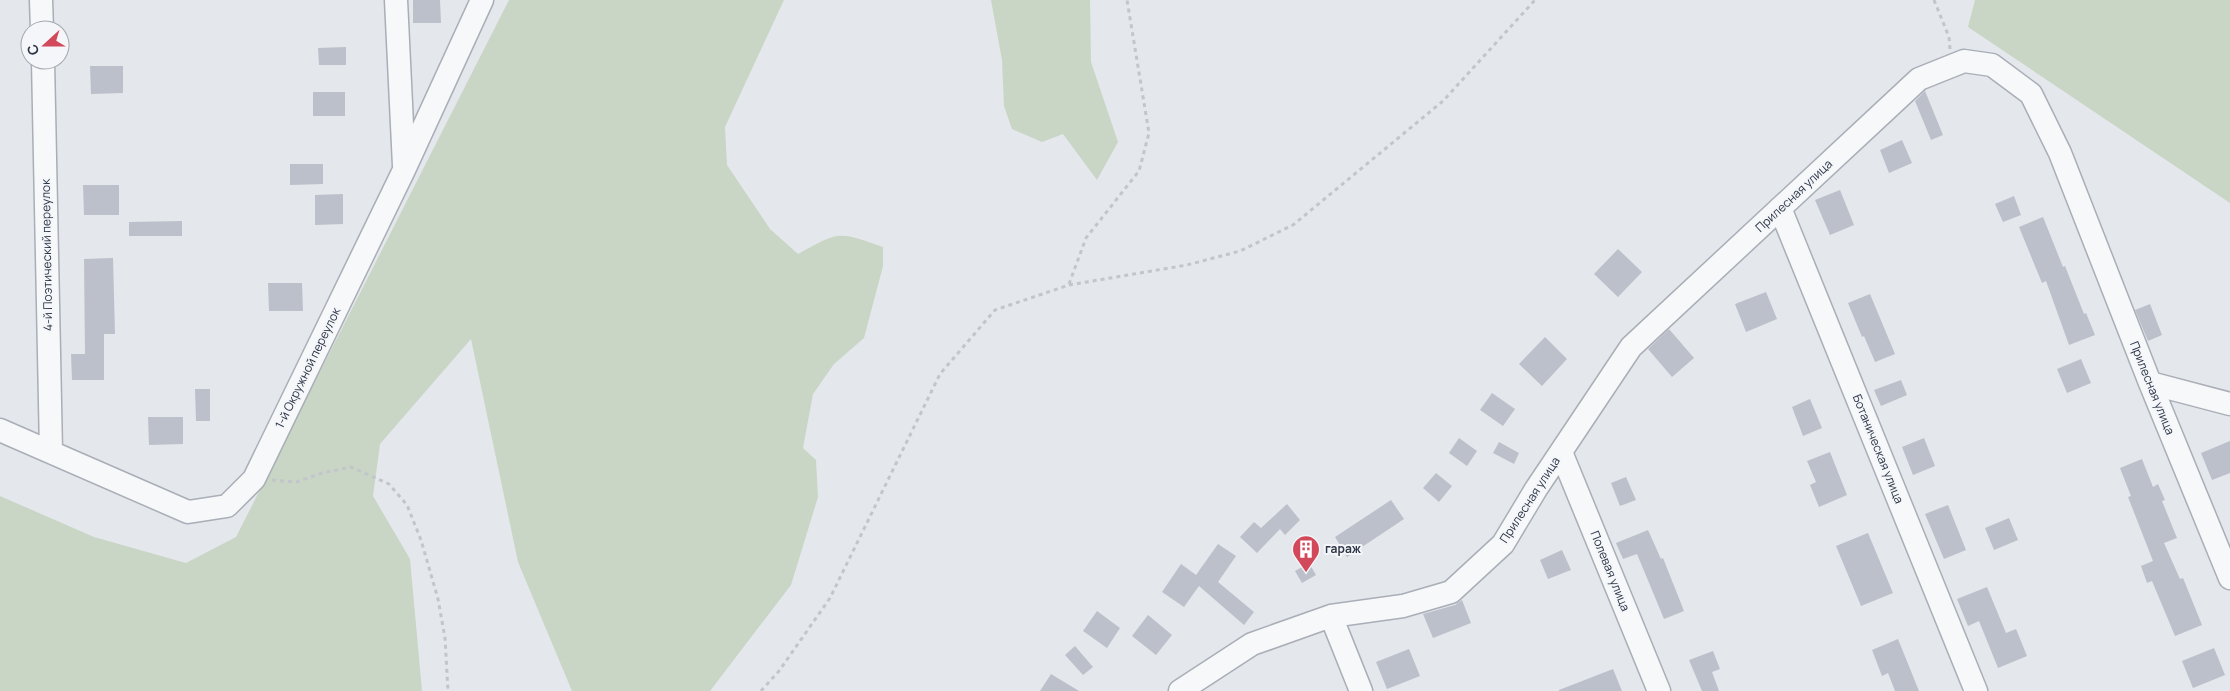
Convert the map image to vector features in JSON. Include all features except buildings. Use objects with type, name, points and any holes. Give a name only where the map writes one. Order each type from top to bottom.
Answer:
[{"type":"street","points":[[42,0],[42,20]]},
{"type":"street","points":[[396,0],[404,170]]},
{"type":"street","name":"1-й Окружной переулок","points":[[0,430],[188,512],[227,506],[254,479],[404,170],[482,0]]},
{"type":"street","name":"Прилесная улица","points":[[1180,691],[1252,644],[1331,616],[1403,606],[1451,592],[1503,544],[1536,489],[1631,347],[1919,79],[1964,61],[1992,65],[2031,94],[2060,153],[2150,383],[2230,578]]},
{"type":"street","name":"4-й Поэтический переулок","points":[[43,70],[50,451]]},
{"type":"street","name":"Ботаническая улица","points":[[1780,208],[1976,691]]},
{"type":"street","points":[[2150,383],[2230,404]]},
{"type":"street","name":"Полевая улица","points":[[1562,452],[1659,691]]},
{"type":"street","points":[[1331,616],[1361,691]]},
{"type":"path","points":[[1069,285],[1086,238],[1139,171],[1149,134],[1127,0]]},
{"type":"path","points":[[761,691],[779,671],[830,598],[940,374],[995,310],[1069,285],[1186,265],[1240,251],[1293,224],[1443,101],[1535,0]]},
{"type":"path","points":[[1934,0],[1949,37],[1950,66]]},
{"type":"path","points":[[254,479],[296,482],[322,473],[351,467],[389,484],[407,505],[421,540],[438,599],[445,638],[448,691]]},
{"type":"green space","points":[[509,0],[784,0],[725,127],[727,165],[770,229],[798,254],[831,237],[839,236],[857,238],[883,247],[883,266],[864,338],[834,364],[813,394],[803,448],[816,460],[818,497],[791,585],[710,691],[572,691],[518,562],[471,339],[380,444],[373,496],[410,559],[422,691],[0,691],[0,496],[94,537],[186,563],[236,537]]},
{"type":"green space","points":[[991,0],[1090,0],[1091,62],[1118,142],[1097,180],[1063,134],[1042,142],[1012,129],[1004,106],[1002,60]]},
{"type":"green space","points":[[1975,0],[2230,0],[2230,203],[1968,27]]},
{"type":"place","name":"гараж","points":[[1306,573]]}]
